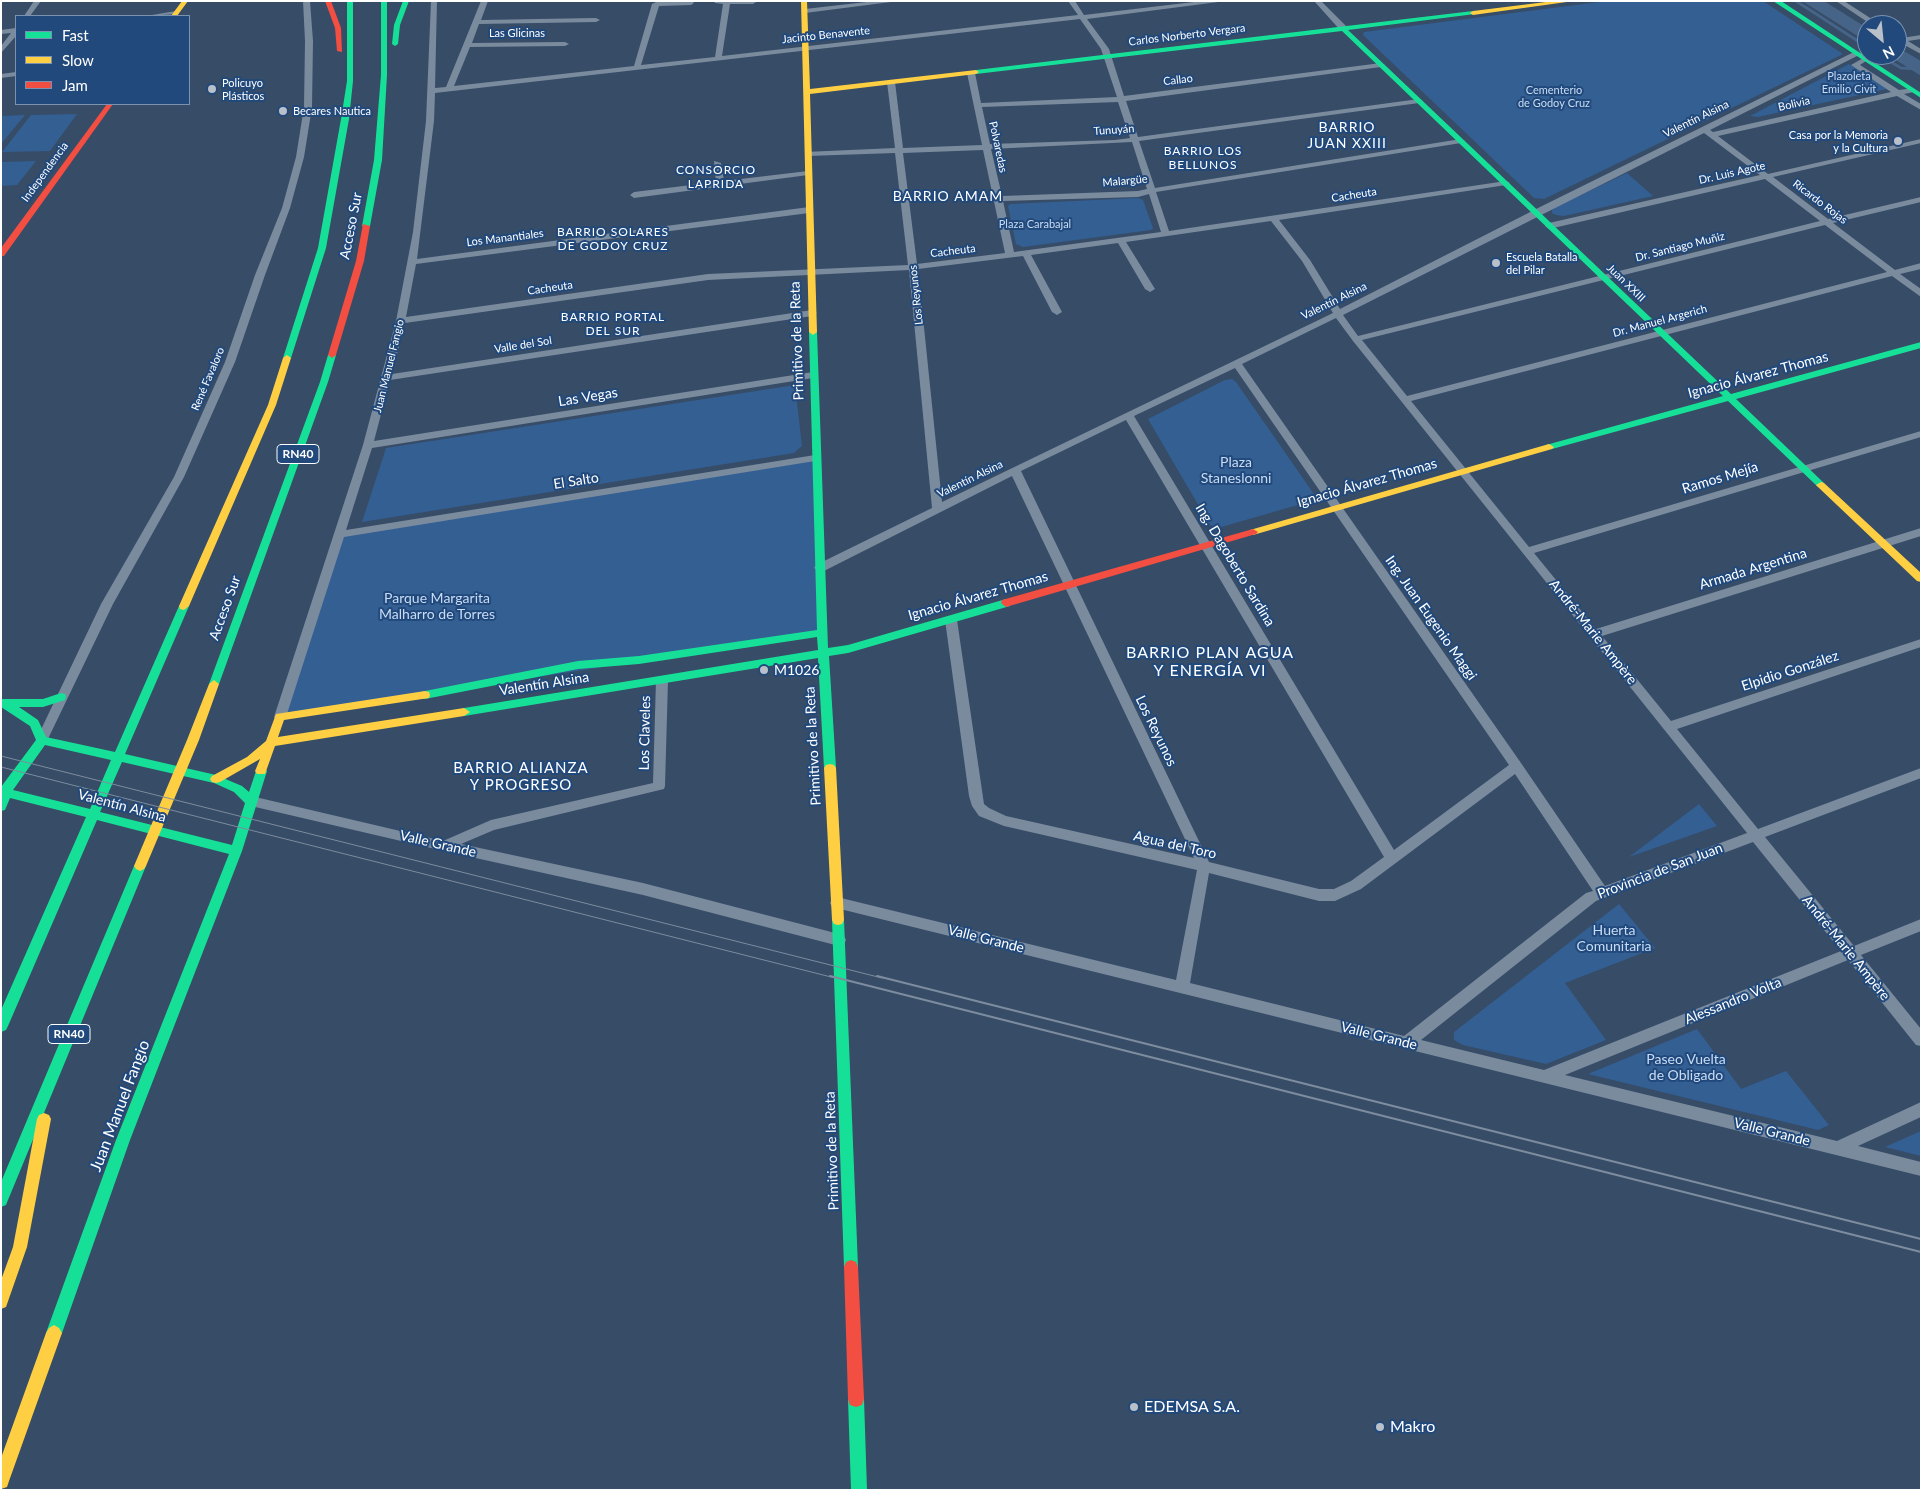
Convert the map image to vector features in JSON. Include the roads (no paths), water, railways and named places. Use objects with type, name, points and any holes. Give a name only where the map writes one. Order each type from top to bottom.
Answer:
[{"type":"main road","points":[[175,15],[185,1]]},
{"type":"main road","points":[[307,295],[314,234],[340,81],[338,28],[328,1]]},
{"type":"main road","name":"Acceso Sur","points":[[1,1026],[272,406],[322,248],[345,119],[350,72],[350,1]]},
{"type":"main road","name":"Acceso Sur","points":[[1,1200],[192,740],[324,382],[360,262],[378,160],[384,75],[384,1]]},
{"type":"main road","points":[[378,160],[391,130],[396,29],[406,1]]},
{"type":"main road","points":[[1776,1],[1857,53]]},
{"type":"main road","name":"Carlos Norberto Vergara","points":[[806,92],[1107,58],[1567,2]]},
{"type":"main road","name":"Primitivo de la Reta","points":[[804,6],[810,271],[822,633],[838,903],[859,1490]]},
{"type":"main road","name":"Juan XXIII","points":[[1344,29],[1728,398],[1921,580]]},
{"type":"main road","points":[[1874,65],[1916,93]]},
{"type":"main road","name":"Independencia","points":[[1,254],[109,105]]},
{"type":"main road","name":"Ignacio Álvarez Thomas","points":[[823,654],[950,620],[1463,471],[1921,345]]},
{"type":"main road","name":"Valentín Alsina","points":[[280,717],[453,691],[578,665],[639,660],[822,633]]},
{"type":"main road","name":"Valentín Alsina","points":[[270,743],[823,654]]},
{"type":"main road","points":[[4,704],[43,704],[62,697]]},
{"type":"main road","points":[[1,807],[4,791],[42,740],[34,724],[4,704]]},
{"type":"main road","name":"Juan Manuel Fangio","points":[[1,1481],[123,1140],[236,851],[251,800],[280,717]]},
{"type":"main road","name":"Valle Grande","points":[[42,740],[216,779],[238,789],[251,800]]},
{"type":"main road","points":[[216,779],[251,760],[270,743]]},
{"type":"main road","name":"Valentín Alsina","points":[[4,791],[236,851]]},
{"type":"main road","points":[[1,1018],[11,1004]]},
{"type":"main road","points":[[1,1302],[20,1247],[54,1069]]},
{"type":"street","points":[[28,15],[38,1]]},
{"type":"street","name":"René Favaloro","points":[[42,740],[107,604],[179,477],[230,362],[260,275],[286,208],[300,157],[308,107],[309,41],[306,1]]},
{"type":"street","name":"Juan Manuel Fangio","points":[[280,717],[341,534],[368,445],[401,321],[412,262],[424,172],[431,91],[434,1]]},
{"type":"street","points":[[449,89],[469,45],[485,1]]},
{"type":"street","points":[[804,6],[896,1]]},
{"type":"street","points":[[1071,1],[1105,49],[1166,234]]},
{"type":"street","name":"Jacinto Benavente","points":[[431,91],[1223,1]]},
{"type":"street","name":"Juan XXIII","points":[[1317,1],[1344,29]]},
{"type":"street","points":[[1839,1],[1861,15]]},
{"type":"street","points":[[716,2],[753,2]]},
{"type":"street","points":[[718,58],[727,2]]},
{"type":"street","points":[[638,67],[656,4],[692,3]]},
{"type":"street","points":[[478,22],[596,20]]},
{"type":"street","points":[[1,32],[15,31]]},
{"type":"street","points":[[1,51],[15,32]]},
{"type":"street","points":[[1907,38],[1921,37]]},
{"type":"street","name":"Las Glicinas","points":[[469,45],[565,44]]},
{"type":"street","points":[[1907,44],[1921,52]]},
{"type":"street","name":"Valentín Alsina","points":[[820,568],[937,508],[1338,314],[1535,213],[1708,132],[1857,58]]},
{"type":"street","points":[[1857,62],[1855,65],[1921,108]]},
{"type":"street","name":"Callao","points":[[978,105],[1120,99],[1381,65]]},
{"type":"street","name":"Polvaredas","points":[[972,73],[1010,255]]},
{"type":"street","points":[[1,76],[15,74]]},
{"type":"street","name":"Los Reyunos","points":[[891,82],[913,267],[937,508]]},
{"type":"street","name":"Bolivia","points":[[1708,132],[1897,93],[1916,93]]},
{"type":"street","name":"Tunuyán","points":[[808,154],[1136,140],[1420,101]]},
{"type":"street","name":"Ricardo Rojas","points":[[1708,132],[1921,294]]},
{"type":"street","name":"Malargüe","points":[[998,199],[1138,194],[1152,190],[1461,141]]},
{"type":"street","name":"Dr. Luis Agote","points":[[1549,226],[1921,141]]},
{"type":"street","points":[[717,163],[720,184]]},
{"type":"street","points":[[634,195],[808,173]]},
{"type":"street","name":"Cacheuta","points":[[401,321],[685,279],[735,274],[913,267],[1010,255],[1166,234],[1506,183]]},
{"type":"street","name":"Dr. Santiago Muñiz","points":[[1356,339],[1921,199]]},
{"type":"street","name":"Los Manantiales","points":[[412,262],[809,210]]},
{"type":"street","name":"André-Marie Ampère","points":[[1274,218],[1306,260],[1338,314],[1356,339],[1921,1040]]},
{"type":"street","points":[[1121,240],[1150,289]]},
{"type":"street","points":[[1026,253],[1057,312]]},
{"type":"street","name":"Dr. Manuel Argerich","points":[[1406,399],[1921,266]]},
{"type":"street","name":"Valle del Sol","points":[[386,378],[812,313]]},
{"type":"street","name":"Ing. Juan Eugenio Maggi","points":[[1236,362],[1517,766],[1601,892]]},
{"type":"street","name":"Las Vegas","points":[[368,445],[813,375]]},
{"type":"street","name":"Ing. Dagoberto Sardina","points":[[1128,415],[1392,859]]},
{"type":"street","name":"Ramos Mejía","points":[[1527,551],[1921,434]]},
{"type":"street","name":"El Salto","points":[[341,534],[816,458]]},
{"type":"street","name":"Los Reyunos","points":[[1015,470],[1204,866]]},
{"type":"street","name":"Armada Argentina","points":[[1594,634],[1921,532]]},
{"type":"street","name":"Agua del Toro","points":[[950,620],[974,796],[978,806],[984,812],[1004,821],[1327,896],[1344,892],[1392,859],[1517,766]]},
{"type":"street","name":"Elpidio González","points":[[1668,727],[1921,643]]},
{"type":"street","name":"Los Claveles","points":[[444,846],[491,825],[659,786],[662,680]]},
{"type":"street","name":"Provincia de San Juan","points":[[1406,1043],[1581,904],[1601,892],[1921,773]]},
{"type":"street","name":"Valle Grande","points":[[251,800],[444,846],[642,888],[839,940]]},
{"type":"street","points":[[1182,988],[1204,866]]},
{"type":"street","name":"Valle Grande","points":[[838,903],[1921,1169]]},
{"type":"street","name":"Alessandro Volta","points":[[1545,1076],[1921,925]]},
{"type":"street","points":[[1838,1148],[1921,1109]]},
{"type":"waterway","points":[[1796,1],[1857,41]]},
{"type":"waterway","points":[[1896,65],[1901,68],[1921,69]]},
{"type":"tram line","points":[[1,756],[882,978]]},
{"type":"tram line","points":[[1,767],[835,978]]},
{"type":"tram line","points":[[830,976],[1921,1252]]},
{"type":"tram line","points":[[877,976],[1921,1239]]},
{"type":"place","name":"Policuyo Plásticos","points":[[212,89]]},
{"type":"place","name":"Becares Nautica","points":[[283,111]]},
{"type":"place","name":"Casa por la Memoria y la Cultura","points":[[1898,141]]},
{"type":"place","name":"Escuela Batalla del Pilar","points":[[1496,263]]},
{"type":"place","name":"M1026","points":[[764,670]]},
{"type":"place","name":"EDEMSA S.A.","points":[[1134,1407]]},
{"type":"place","name":"Makro","points":[[1380,1427]]},
{"type":"district","name":"BARRIO JUAN XXIII","points":[[1347,136]]},
{"type":"district","name":"BARRIO LOS BELLUNOS","points":[[1203,158]]},
{"type":"district","name":"CONSORCIO LAPRIDA","points":[[716,177]]},
{"type":"district","name":"BARRIO AMAM","points":[[948,196]]},
{"type":"district","name":"BARRIO SOLARES DE GODOY CRUZ","points":[[613,239]]},
{"type":"district","name":"BARRIO PORTAL DEL SUR","points":[[613,324]]},
{"type":"district","name":"BARRIO PLAN AGUA Y ENERGÍA VI","points":[[1210,662]]},
{"type":"district","name":"BARRIO ALIANZA Y PROGRESO","points":[[521,776]]},
{"type":"park label","name":"Plazoleta Emilio Civit","points":[[1849,82]]},
{"type":"park label","name":"Cementerio de Godoy Cruz","points":[[1554,96]]},
{"type":"park label","name":"Plaza Carabajal","points":[[1035,224]]},
{"type":"park label","name":"Plaza Staneslonni","points":[[1236,470]]},
{"type":"park label","name":"Parque Margarita Malharro de Torres","points":[[437,606]]},
{"type":"park label","name":"Huerta Comunitaria","points":[[1614,938]]},
{"type":"park label","name":"Paseo Vuelta de Obligado","points":[[1686,1068]]}]
